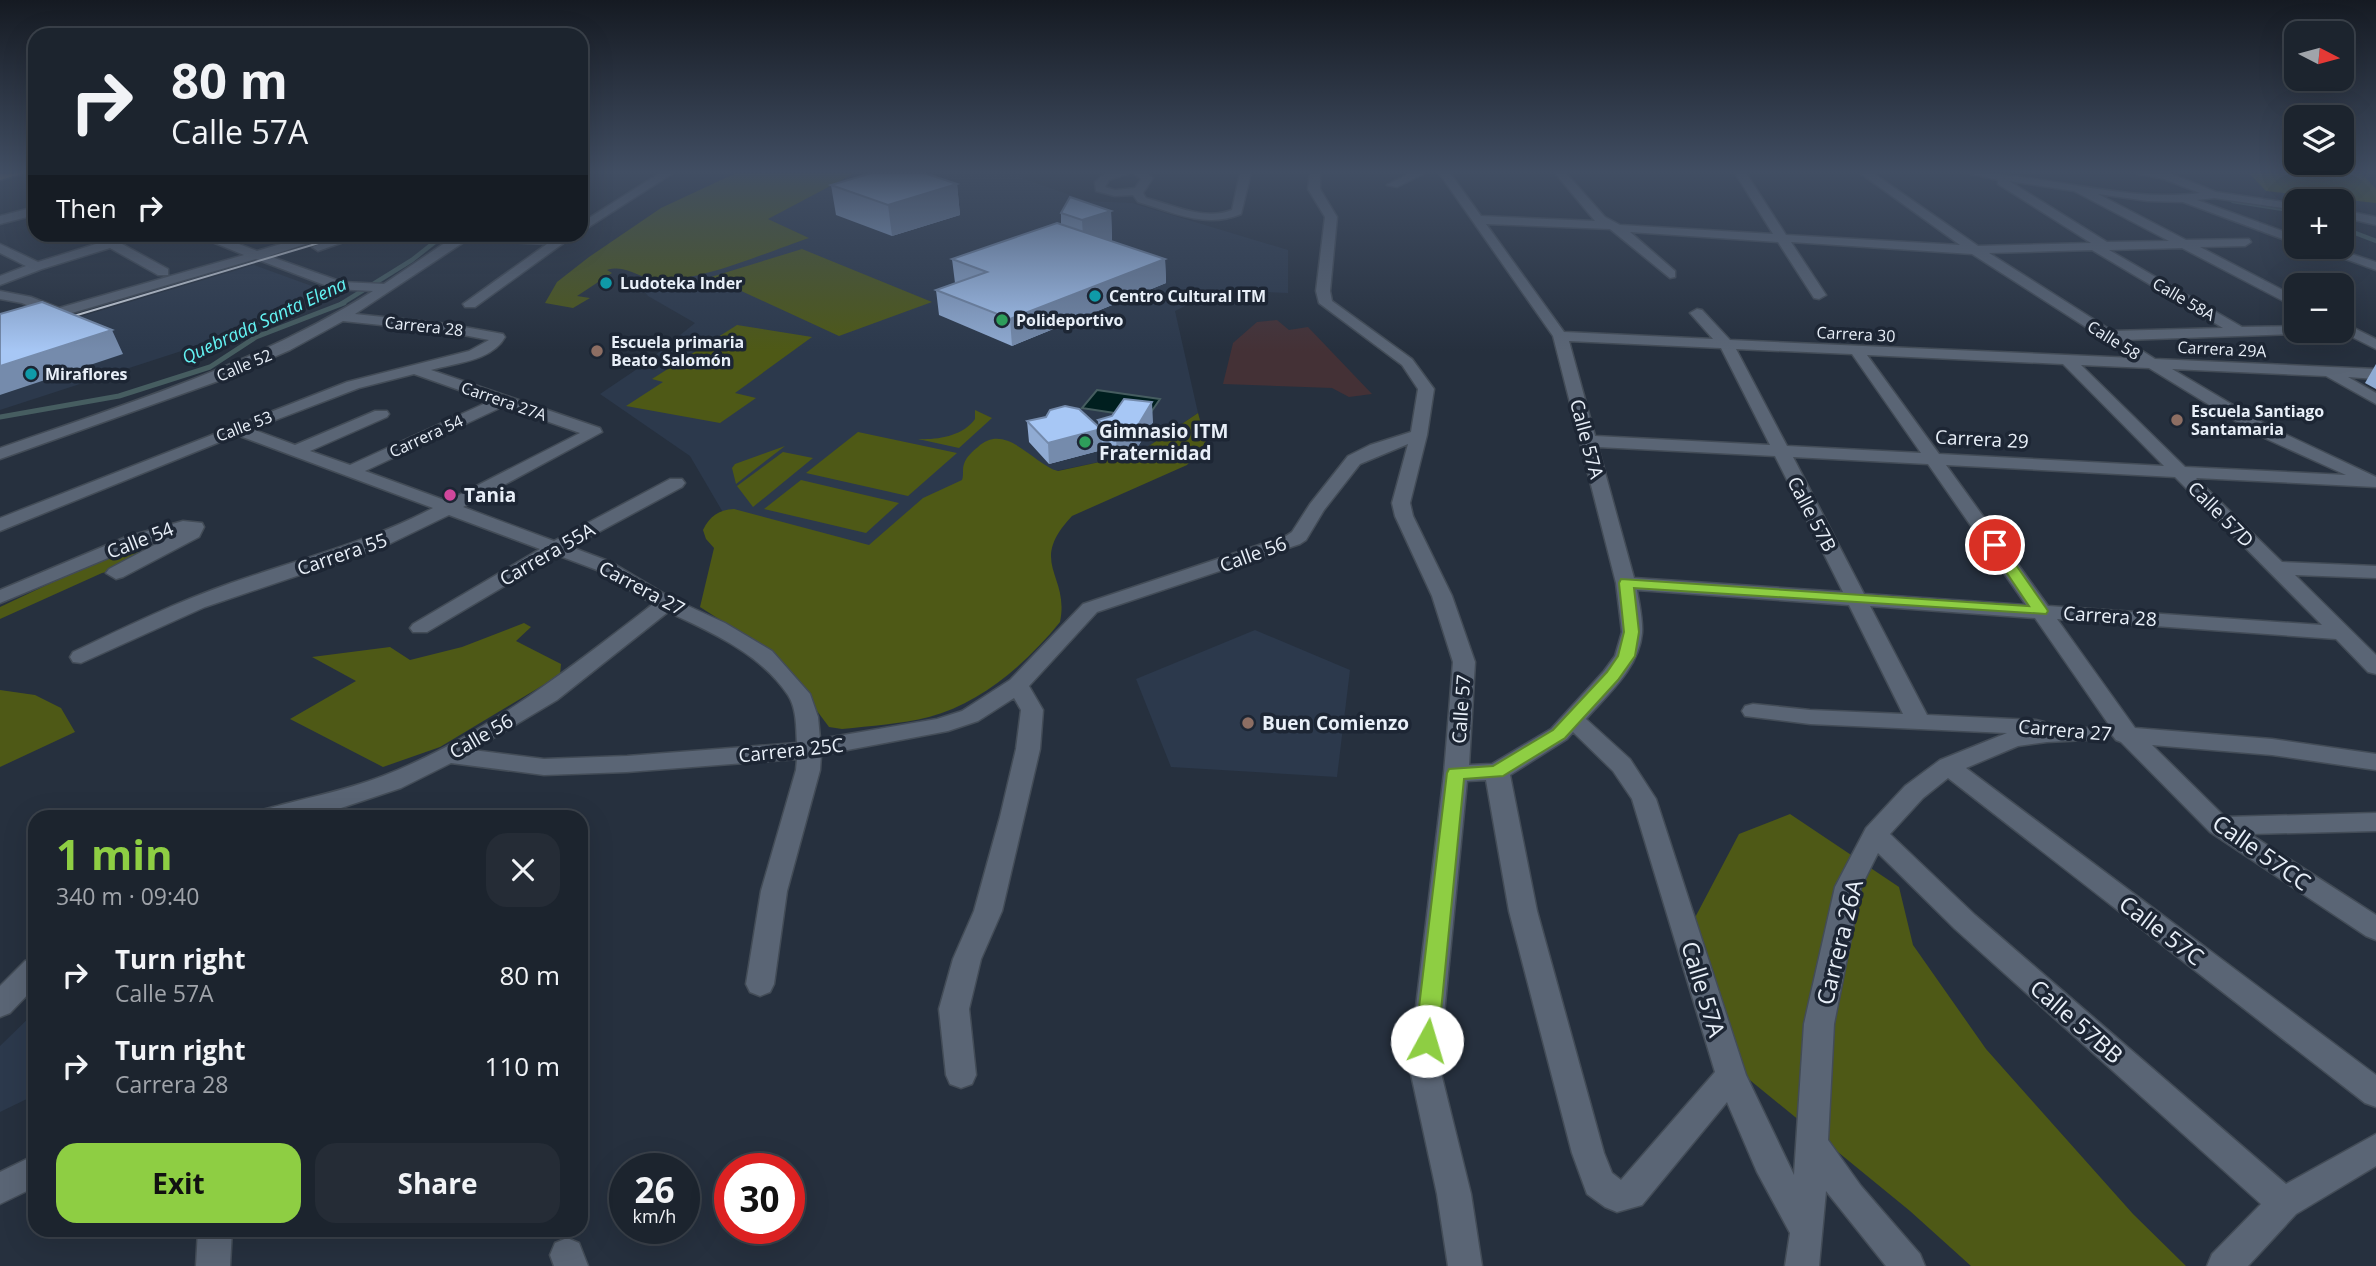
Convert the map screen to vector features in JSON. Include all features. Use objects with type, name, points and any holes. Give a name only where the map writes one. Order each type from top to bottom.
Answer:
[{"type":"street","name":"Calle 57","points":[[1329,232],[1323,291],[1326,303],[1407,362],[1426,389],[1419,435],[1401,503],[1404,516],[1442,596],[1464,662],[1456,773],[1424,1065],[1454,1194],[1465,1266]]},
{"type":"street","name":"Calle 57A","points":[[1487,232],[1560,336],[1626,583],[1632,632],[1626,656],[1573,720],[1559,734],[1497,772]]},
{"type":"street","points":[[1620,232],[1670,274]]},
{"type":"street","points":[[1685,232],[1975,250],[2245,242]]},
{"type":"street","points":[[1778,232],[1819,295]]},
{"type":"street","name":"Calle 58","points":[[1949,232],[2107,336],[2266,432],[2376,482]]},
{"type":"street","name":"Calle 58A","points":[[2078,232],[2237,330]]},
{"type":"street","points":[[2162,232],[2284,296]]},
{"type":"street","points":[[0,281],[37,266],[118,242]]},
{"type":"street","name":"Carrera 28","points":[[221,242],[333,284],[382,288]]},
{"type":"street","points":[[0,330],[303,242]]},
{"type":"street","points":[[273,260],[333,242]]},
{"type":"street","name":"Calle 52","points":[[0,454],[242,366],[341,317],[455,242]]},
{"type":"street","points":[[470,304],[559,242]]},
{"type":"street","points":[[112,244],[163,272]]},
{"type":"street","points":[[0,248],[37,266]]},
{"type":"street","points":[[2354,259],[2376,266]]},
{"type":"street","points":[[0,295],[26,300],[58,313]]},
{"type":"street","name":"Calle 57B","points":[[1697,313],[1727,345],[1778,450],[1919,722]]},
{"type":"street","name":"Carrera 28","points":[[341,317],[493,335],[498,337],[494,344]]},
{"type":"street","points":[[2354,329],[2376,329]]},
{"type":"street","points":[[2107,336],[2284,330]]},
{"type":"street","points":[[2354,334],[2376,345]]},
{"type":"street","name":"Carrera 30","points":[[1560,336],[2150,362]]},
{"type":"street","name":"Calle 53","points":[[0,525],[237,429],[353,386],[474,354],[494,344]]},
{"type":"street","points":[[1857,351],[2128,735]]},
{"type":"street","name":"Calle 57D","points":[[2068,360],[2376,667]]},
{"type":"street","name":"Carrera 29A","points":[[2150,362],[2376,374]]},
{"type":"street","name":"Carrera 27A","points":[[414,369],[594,432]]},
{"type":"street","points":[[2329,372],[2376,399]]},
{"type":"street","name":"Carrera 54","points":[[351,471],[502,401]]},
{"type":"street","points":[[295,451],[381,414]]},
{"type":"street","name":"Carrera 27","points":[[237,429],[604,566],[666,603],[718,627],[764,656],[799,694],[807,717],[809,749],[808,770],[774,891],[760,984]]},
{"type":"street","name":"Carrera 55","points":[[81,657],[192,605],[251,583],[365,548],[449,508],[594,432]]},
{"type":"street","name":"Calle 56","points":[[1090,608],[1293,540],[1299,536],[1316,508],[1354,460],[1376,449],[1419,435]]},
{"type":"street","name":"Carrera 29","points":[[1586,441],[2376,482]]},
{"type":"street","name":"Carrera 55A","points":[[420,628],[555,548],[676,483]]},
{"type":"street","points":[[0,509],[18,518]]},
{"type":"street","name":"Calle 54","points":[[0,597],[151,534],[181,525],[190,524],[195,527],[192,533],[116,573]]},
{"type":"street","points":[[2276,568],[2376,572]]},
{"type":"street","name":"Carrera 28","points":[[1626,583],[2342,633]]},
{"type":"street","name":"Calle 56","points":[[302,810],[392,782],[448,755],[549,695],[666,603]]},
{"type":"street","name":"Carrera 25C","points":[[448,755],[544,767],[626,764],[809,749],[940,726],[970,716],[1018,685],[1090,608]]},
{"type":"street","points":[[961,1075],[954,1009],[967,959],[988,911],[1028,749],[1032,710],[1018,685]]},
{"type":"street","name":"Carrera 27","points":[[1753,711],[1810,717],[2018,725],[2097,734],[2272,747],[2376,762]]},
{"type":"street","name":"Calle 57A","points":[[1573,720],[1620,760],[1634,778],[1644,799],[1731,1075],[1769,1161],[1807,1232]]},
{"type":"street","name":"Carrera 26A","points":[[1802,1266],[1807,1232],[1819,1024],[1848,887],[1875,834],[1914,792],[1948,766],[2013,739],[2047,733],[2097,734]]},
{"type":"street","name":"Calle 57CC","points":[[2128,735],[2219,826],[2376,929]]},
{"type":"street","name":"Calle 57C","points":[[1948,766],[2376,1093]]},
{"type":"street","points":[[1456,773],[1497,772],[1523,911],[1588,1153],[1599,1183],[1617,1196],[1630,1194],[1731,1075]]},
{"type":"street","points":[[2219,826],[2320,821],[2376,822]]},
{"type":"street","name":"Calle 57BB","points":[[1875,834],[1965,922],[2284,1203]]},
{"type":"street","points":[[0,1005],[28,976]]},
{"type":"street","points":[[1812,1143],[1849,1197],[1908,1266]]},
{"type":"street","points":[[2224,1266],[2284,1203],[2376,1149]]},
{"type":"street","points":[[0,1189],[28,1174]]},
{"type":"street","points":[[213,1266],[215,1237]]},
{"type":"shaded area","points":[[795,232],[1229,232],[1288,250],[1288,293],[1217,290],[1175,311],[1198,413],[1137,454],[1032,476],[882,560],[728,521],[690,456],[600,394],[643,365],[695,323],[648,296],[640,286],[658,280],[695,275],[808,238]]},
{"type":"shaded area","points":[[254,265],[320,289],[258,326],[0,410],[0,395],[122,354],[76,318]]},
{"type":"shaded area","points":[[1277,320],[1289,330],[1308,327],[1372,394],[1349,397],[1332,388],[1223,384],[1233,343],[1257,322]]},
{"type":"shaded area","points":[[1097,390],[1160,399],[1147,418],[1082,408]]},
{"type":"shaded area","name":"Buen Comienzo","points":[[1255,630],[1350,670],[1337,777],[1171,767],[1136,679]]},
{"type":"shaded area","points":[[28,1019],[28,1098],[0,1112],[0,1046]]},
{"type":"green space","points":[[626,232],[796,232],[809,238],[694,276],[658,280],[627,270],[607,270],[612,273],[577,296],[590,298],[573,308],[545,303],[557,282]]},
{"type":"green space","points":[[802,249],[932,302],[839,336],[711,277]]},
{"type":"green space","points":[[737,325],[812,337],[735,393],[756,398],[720,423],[626,406],[663,382],[652,379]]},
{"type":"green space","points":[[975,410],[992,418],[959,448],[918,439],[942,438],[957,433],[975,419]]},
{"type":"green space","points":[[1198,413],[1206,442],[1187,465],[1072,516],[1059,532],[1051,558],[1062,606],[1060,622],[1033,652],[1002,680],[948,711],[897,723],[842,729],[829,727],[785,668],[761,646],[700,607],[714,548],[706,539],[703,530],[719,512],[734,509],[869,545],[923,498],[962,480],[966,459],[988,440],[1009,442],[1058,471],[1137,454]]},
{"type":"green space","points":[[858,432],[957,453],[908,496],[806,473]]},
{"type":"green space","points":[[785,446],[736,484],[732,468],[735,464]]},
{"type":"green space","points":[[783,452],[813,458],[753,507],[737,486]]},
{"type":"green space","points":[[801,480],[899,503],[866,533],[764,509]]},
{"type":"green space","points":[[137,548],[140,552],[123,568],[102,573],[0,619],[0,607],[123,549]]},
{"type":"green space","points":[[524,623],[531,627],[516,641],[561,664],[560,675],[440,747],[383,767],[290,719],[356,681],[312,657],[390,647],[410,660],[462,647]]},
{"type":"green space","points":[[0,690],[35,695],[61,708],[75,732],[0,767]]},
{"type":"green space","points":[[1790,814],[1899,887],[1913,945],[1986,1049],[2133,1214],[2186,1266],[1971,1266],[1910,1211],[1718,1054],[1689,929],[1739,834]]},
{"type":"building","points":[[1031,232],[1084,232],[1165,259],[1010,319],[936,290],[987,272],[952,259]]},
{"type":"building","points":[[42,302],[112,330],[0,366],[0,314]]},
{"type":"building","points":[[1124,399],[1152,402],[1134,432],[1116,436],[1098,420],[1112,416]]},
{"type":"building","points":[[1065,406],[1079,409],[1101,429],[1048,443],[1027,421],[1046,417],[1050,410]]},
{"type":"waterway","points":[[2354,233],[2376,241]]},
{"type":"waterway","name":"Quebrada Santa Elena","points":[[341,304],[412,260],[435,242]]},
{"type":"waterway","name":"Quebrada Santa Elena","points":[[0,417],[119,396],[210,367],[256,337],[344,303]]},
{"type":"tram line","points":[[57,321],[322,242]]},
{"type":"place","name":"Ludoteka Inder","points":[[606,283]]},
{"type":"place","name":"Centro Cultural ITM","points":[[1095,296]]},
{"type":"place","name":"Polideportivo","points":[[1002,320]]},
{"type":"place","name":"Escuela primaria Beato Salomón","points":[[597,351]]},
{"type":"place","name":"Miraflores","points":[[31,374]]},
{"type":"place","name":"Escuela Santiago Santamaria","points":[[2177,420]]},
{"type":"place","name":"Gimnasio ITM Fraternidad","points":[[1085,442]]},
{"type":"place","name":"Tania","points":[[450,495]]},
{"type":"place","name":"Buen Comienzo","points":[[1248,723]]},
{"type":"route","points":[[1427,1041],[1456,773],[1497,772],[1559,734],[1573,720],[1626,656],[1632,632],[1626,583],[2041,611],[1995,545]]}]
